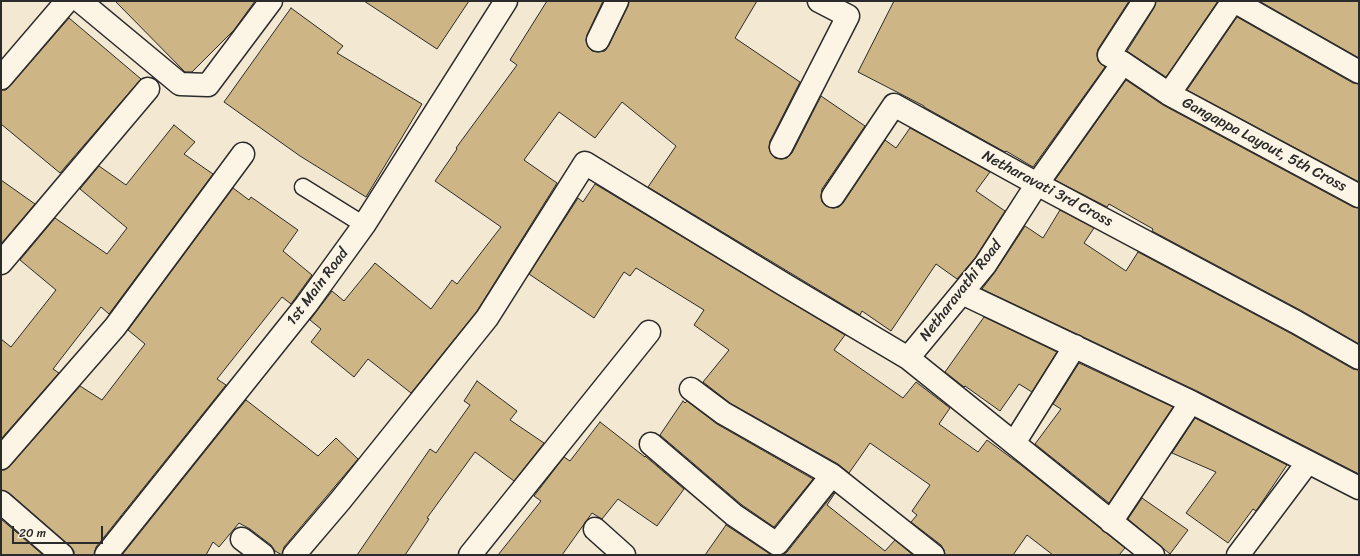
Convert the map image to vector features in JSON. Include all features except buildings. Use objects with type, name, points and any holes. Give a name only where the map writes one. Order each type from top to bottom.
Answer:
[{"type":"street","points":[[1,78],[67,1]]},
{"type":"street","points":[[80,1],[180,84],[208,85],[271,1]]},
{"type":"street","name":"1st Main Road","points":[[106,555],[306,305],[364,225],[506,1]]},
{"type":"street","points":[[598,40],[617,1]]},
{"type":"street","points":[[781,147],[848,16],[819,1]]},
{"type":"street","points":[[1144,1],[1109,55],[1169,94],[1234,1],[1359,72]]},
{"type":"street","name":"Netharavathi Road","points":[[908,358],[985,265],[1037,184],[1123,63]]},
{"type":"street","points":[[1,263],[148,89]]},
{"type":"street","name":"Gangappa Layout, 5th Cross","points":[[1169,94],[1359,196]]},
{"type":"street","name":"Netharavati 3rd Cross","points":[[833,196],[894,105],[1037,184],[1296,322],[1359,358]]},
{"type":"street","points":[[1,458],[115,327],[243,154]]},
{"type":"street","points":[[294,555],[340,501],[486,318],[584,163],[908,358],[1153,555]]},
{"type":"street","points":[[962,293],[1191,402],[1359,488]]},
{"type":"street","points":[[470,555],[649,332]]},
{"type":"street","points":[[1014,443],[1075,346]]},
{"type":"street","points":[[691,388],[724,413],[832,475],[933,555]]},
{"type":"street","points":[[1111,522],[1191,402]]},
{"type":"street","points":[[651,444],[734,516],[778,551],[832,475]]},
{"type":"street","points":[[1238,555],[1308,462]]},
{"type":"street","points":[[1,502],[62,555]]},
{"type":"street","points":[[595,529],[624,555]]},
{"type":"street","points":[[242,539],[264,555]]},
{"type":"lane","points":[[303,187],[364,225]]}]
